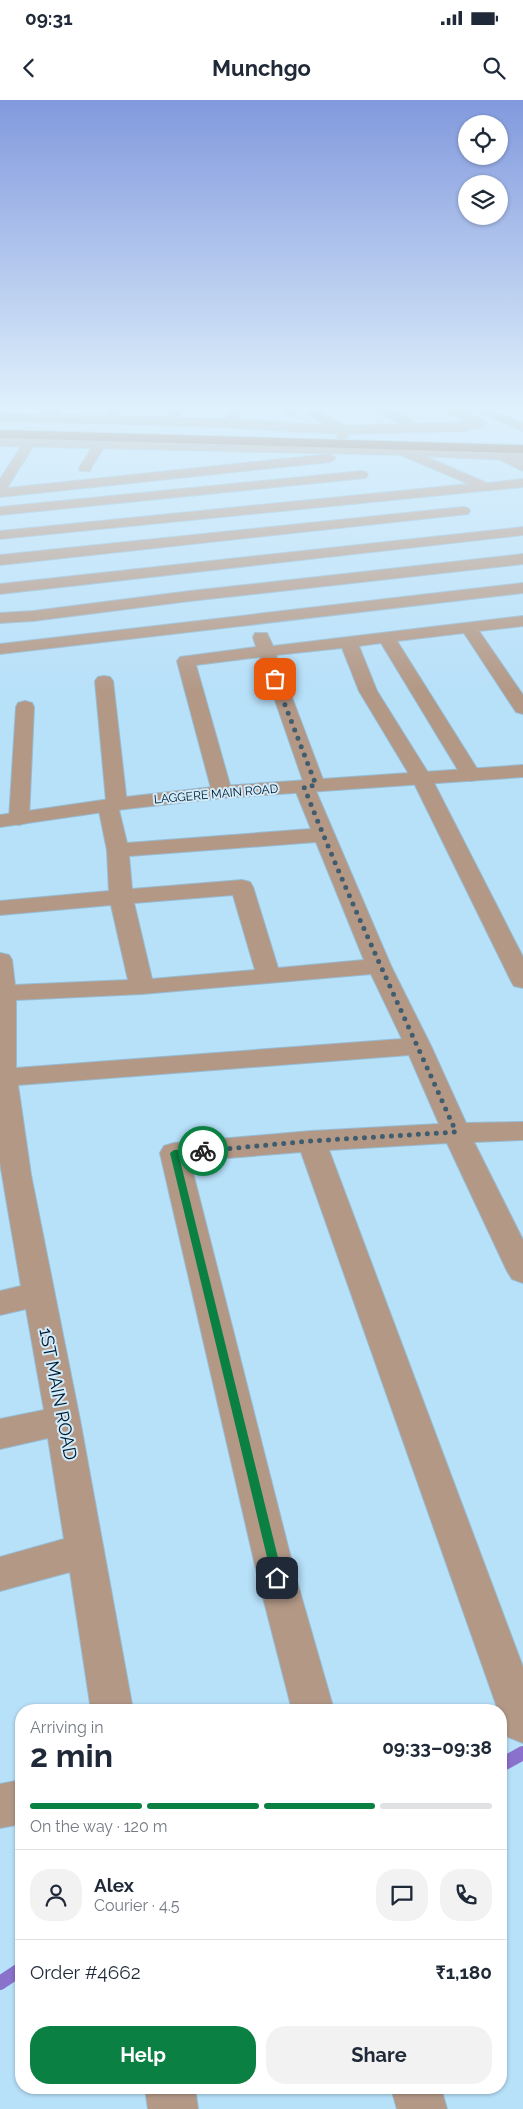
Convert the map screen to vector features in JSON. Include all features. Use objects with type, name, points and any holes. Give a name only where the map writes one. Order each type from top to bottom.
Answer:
[{"type":"street","points":[[0,511],[86,503]]},
{"type":"street","points":[[0,535],[327,503]]},
{"type":"street","points":[[440,503],[522,531]]},
{"type":"street","points":[[0,560],[463,511]]},
{"type":"street","points":[[0,589],[522,531]]},
{"type":"street","points":[[377,547],[395,573],[420,600],[444,632]]},
{"type":"street","points":[[0,618],[33,616],[237,590],[523,559]]},
{"type":"street","points":[[221,565],[253,620],[267,652],[310,786],[323,835],[379,966],[418,1046],[467,1157],[523,1272]]},
{"type":"street","points":[[0,650],[523,588]]},
{"type":"street","points":[[222,792],[186,661],[444,632],[523,621]]},
{"type":"street","points":[[469,628],[523,708]]},
{"type":"street","points":[[387,638],[471,775]]},
{"type":"street","points":[[349,643],[368,691],[422,779],[523,981]]},
{"type":"street","points":[[104,681],[112,805],[118,850],[121,897],[142,987]]},
{"type":"street","points":[[10,820],[25,706]]},
{"type":"street","name":"LAGGERE MAIN ROAD","points":[[10,820],[112,805],[222,792],[523,771]]},
{"type":"street","points":[[118,850],[323,835]]},
{"type":"street","points":[[0,908],[242,887],[269,977]]},
{"type":"street","name":"1ST MAIN ROAD","points":[[0,960],[2,1078],[8,1176],[39,1294],[86,1550],[111,1704]]},
{"type":"street","points":[[1,993],[142,987],[379,966]]},
{"type":"street","points":[[2,1078],[418,1046]]},
{"type":"street","points":[[311,1704],[277,1578],[174,1153],[311,1141],[456,1132],[523,1131]]},
{"type":"street","points":[[311,1141],[523,1722]]},
{"type":"street","points":[[0,1303],[39,1294]]},
{"type":"street","points":[[0,1434],[63,1420]]},
{"type":"street","points":[[0,1574],[86,1550]]},
{"type":"street","points":[[0,1806],[15,1803]]},
{"type":"street","points":[[171,2094],[173,2109]]},
{"type":"street","points":[[418,2094],[422,2109]]},
{"type":"waterway","points":[[507,1762],[523,1753]]},
{"type":"waterway","points":[[0,1983],[15,1973]]},
{"type":"way so far","points":[[203,1151],[311,1141],[456,1132],[418,1046],[379,966],[323,835],[304,787],[316,785],[275,679]]},
{"type":"route","points":[[203,1151],[174,1153],[277,1578]]}]
